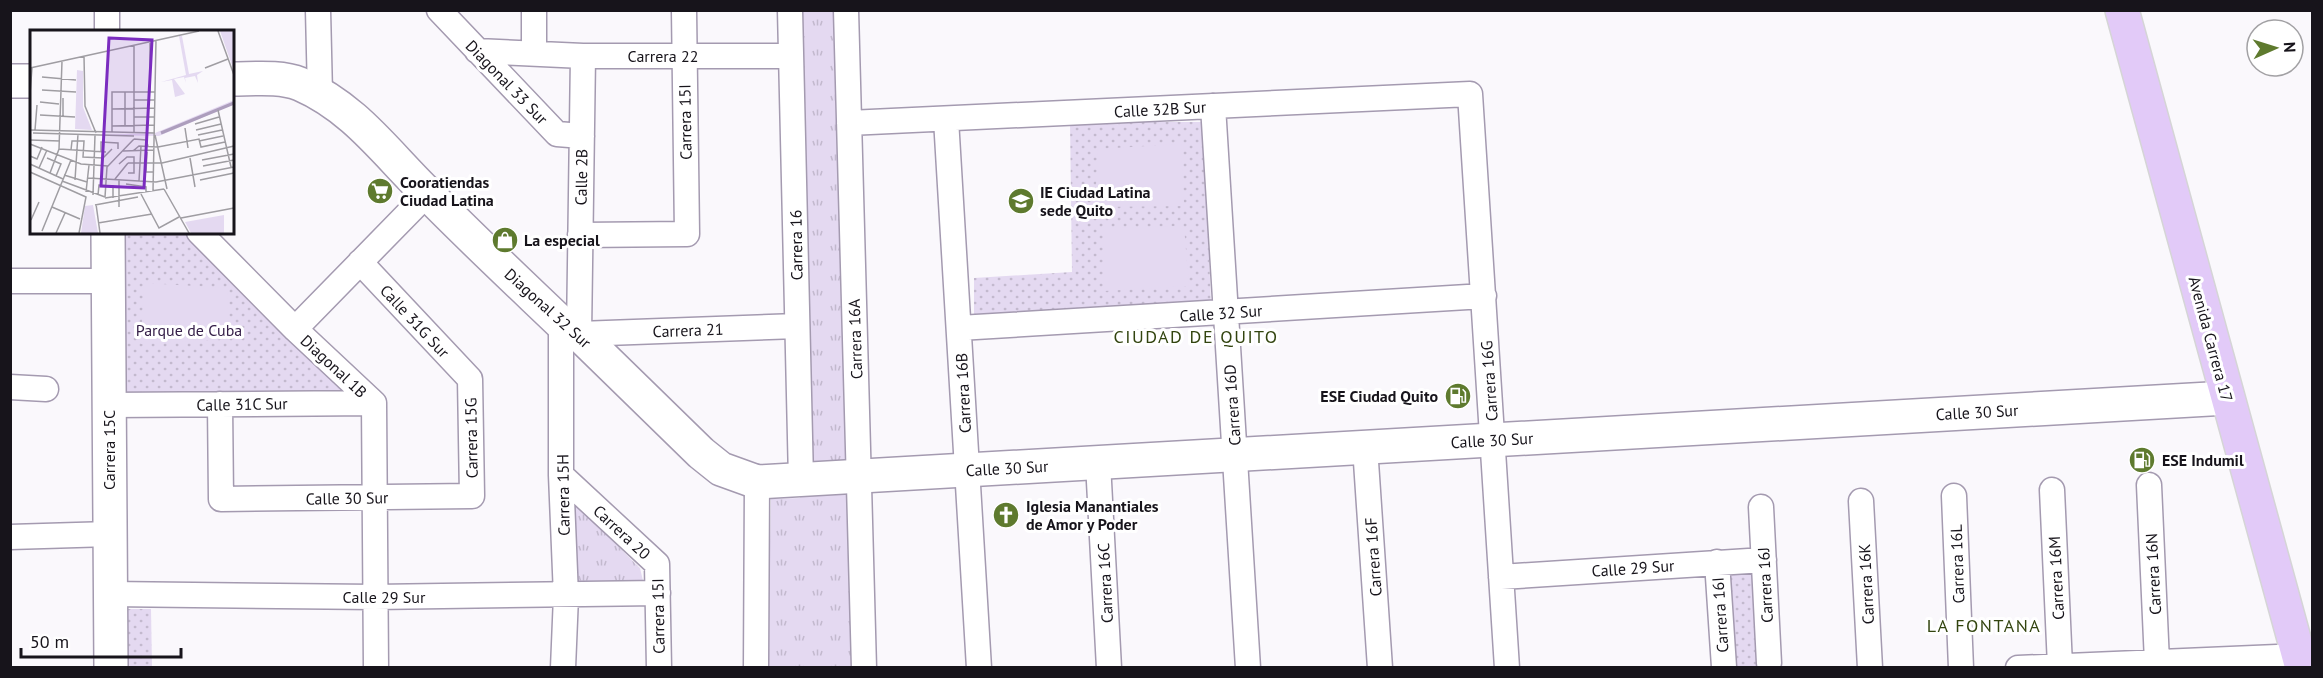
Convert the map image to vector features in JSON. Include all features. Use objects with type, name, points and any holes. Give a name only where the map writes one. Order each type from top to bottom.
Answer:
[{"type":"main road","name":"Avenida Carrera 17","points":[[2122,10],[2300,662]]},
{"type":"street","points":[[106,10],[107,30]]},
{"type":"street","points":[[234,79],[273,79],[297,83],[320,93],[318,10]]},
{"type":"street","name":"Diagonal 33 Sur","points":[[439,10],[557,134],[582,136]]},
{"type":"street","points":[[534,10],[534,54]]},
{"type":"street","name":"Carrera 15I","points":[[580,235],[687,234],[684,10]]},
{"type":"street","name":"Carrera 16","points":[[790,10],[801,480]]},
{"type":"street","name":"Carrera 16A","points":[[846,10],[864,668]]},
{"type":"street","name":"Carrera 22","points":[[477,51],[583,56],[791,56]]},
{"type":"street","name":"Calle 2B","points":[[570,328],[580,235],[583,56]]},
{"type":"street","points":[[10,81],[30,81]]},
{"type":"street","name":"Diagonal 32 Sur","points":[[320,93],[352,115],[427,194],[700,453],[721,469],[757,482]]},
{"type":"street","name":"Calle 32B Sur","points":[[849,123],[1470,94]]},
{"type":"street","name":"Carrera 16G","points":[[1470,94],[1507,668]]},
{"type":"street","name":"Carrera 16D","points":[[1213,106],[1248,668]]},
{"type":"street","name":"Carrera 16B","points":[[946,119],[979,668]]},
{"type":"street","points":[[295,329],[427,194]]},
{"type":"street","name":"Carrera 15C","points":[[108,234],[111,668]]},
{"type":"street","name":"Diagonal 1B","points":[[201,234],[295,329],[374,403]]},
{"type":"street","name":"Calle 31G Sur","points":[[360,262],[470,380]]},
{"type":"street","points":[[10,280],[108,281]]},
{"type":"street","name":"Calle 32 Sur","points":[[959,328],[1484,296]]},
{"type":"street","name":"Carrera 21","points":[[570,328],[797,326]]},
{"type":"street","name":"Carrera 15H","points":[[563,668],[566,596],[561,475],[570,328]]},
{"type":"street","name":"Carrera 15G","points":[[470,380],[472,496]]},
{"type":"street","points":[[10,387],[46,389]]},
{"type":"street","name":"Calle 30 Sur","points":[[757,482],[2227,398]]},
{"type":"street","points":[[374,403],[376,668]]},
{"type":"street","name":"Calle 31C Sur","points":[[109,405],[374,403]]},
{"type":"street","name":"Calle 30 Sur","points":[[220,404],[221,499],[375,499],[472,496]]},
{"type":"street","name":"Carrera 16F","points":[[1365,447],[1380,668]]},
{"type":"street","name":"Carrera 16C","points":[[1098,462],[1109,668]]},
{"type":"street","name":"Carrera 20","points":[[561,475],[657,564]]},
{"type":"street","points":[[756,668],[757,482]]},
{"type":"street","name":"Carrera 16N","points":[[2149,485],[2157,662]]},
{"type":"street","name":"Carrera 16M","points":[[2052,490],[2060,666]]},
{"type":"street","name":"Carrera 16L","points":[[1954,496],[1961,668]]},
{"type":"street","name":"Carrera 16K","points":[[1861,501],[1870,668]]},
{"type":"street","name":"Carrera 16J","points":[[1761,507],[1769,663]]},
{"type":"street","points":[[10,537],[110,534]]},
{"type":"street","name":"Calle 29 Sur","points":[[1501,577],[1764,560]]},
{"type":"street","name":"Carrera 16I","points":[[1717,562],[1724,667]]},
{"type":"street","name":"Carrera 15I","points":[[657,564],[659,668]]},
{"type":"street","name":"Calle 29 Sur","points":[[110,594],[375,597],[658,593]]},
{"type":"street","points":[[2018,668],[2157,662],[2300,662]]},
{"type":"green space","points":[[790,11],[839,11],[864,667],[767,668],[771,499],[800,498],[801,480]]},
{"type":"green space","points":[[1070,122],[1204,122],[1211,305],[974,315],[974,278],[1072,272]]},
{"type":"green space","points":[[1181,144],[1184,206],[1095,207],[1098,149]]},
{"type":"green space","points":[[1184,226],[1189,286],[1104,291],[1104,228]]},
{"type":"green space","name":"Parque de Cuba","points":[[124,234],[188,234],[350,397],[123,395]]},
{"type":"green space","points":[[144,283],[228,288],[227,339],[141,344]]},
{"type":"green space","points":[[571,500],[640,568],[644,585],[575,583]]},
{"type":"green space","points":[[1758,567],[1764,667],[1728,667],[1722,569]]},
{"type":"green space","points":[[119,609],[151,609],[152,667],[120,667]]},
{"type":"place","name":"Cooratiendas Ciudad Latina","points":[[380,191]]},
{"type":"place","name":"IE Ciudad Latina sede Quito","points":[[1021,201]]},
{"type":"place","name":"La especial","points":[[505,240]]},
{"type":"place","name":"ESE Ciudad Quito","points":[[1458,396]]},
{"type":"place","name":"ESE Indumil","points":[[2142,460]]},
{"type":"place","name":"Iglesia Manantiales de Amor y Poder","points":[[1006,515]]},
{"type":"district","name":"CIUDAD DE QUITO","points":[[1196,337]]},
{"type":"district","name":"LA FONTANA","points":[[1984,626]]}]
